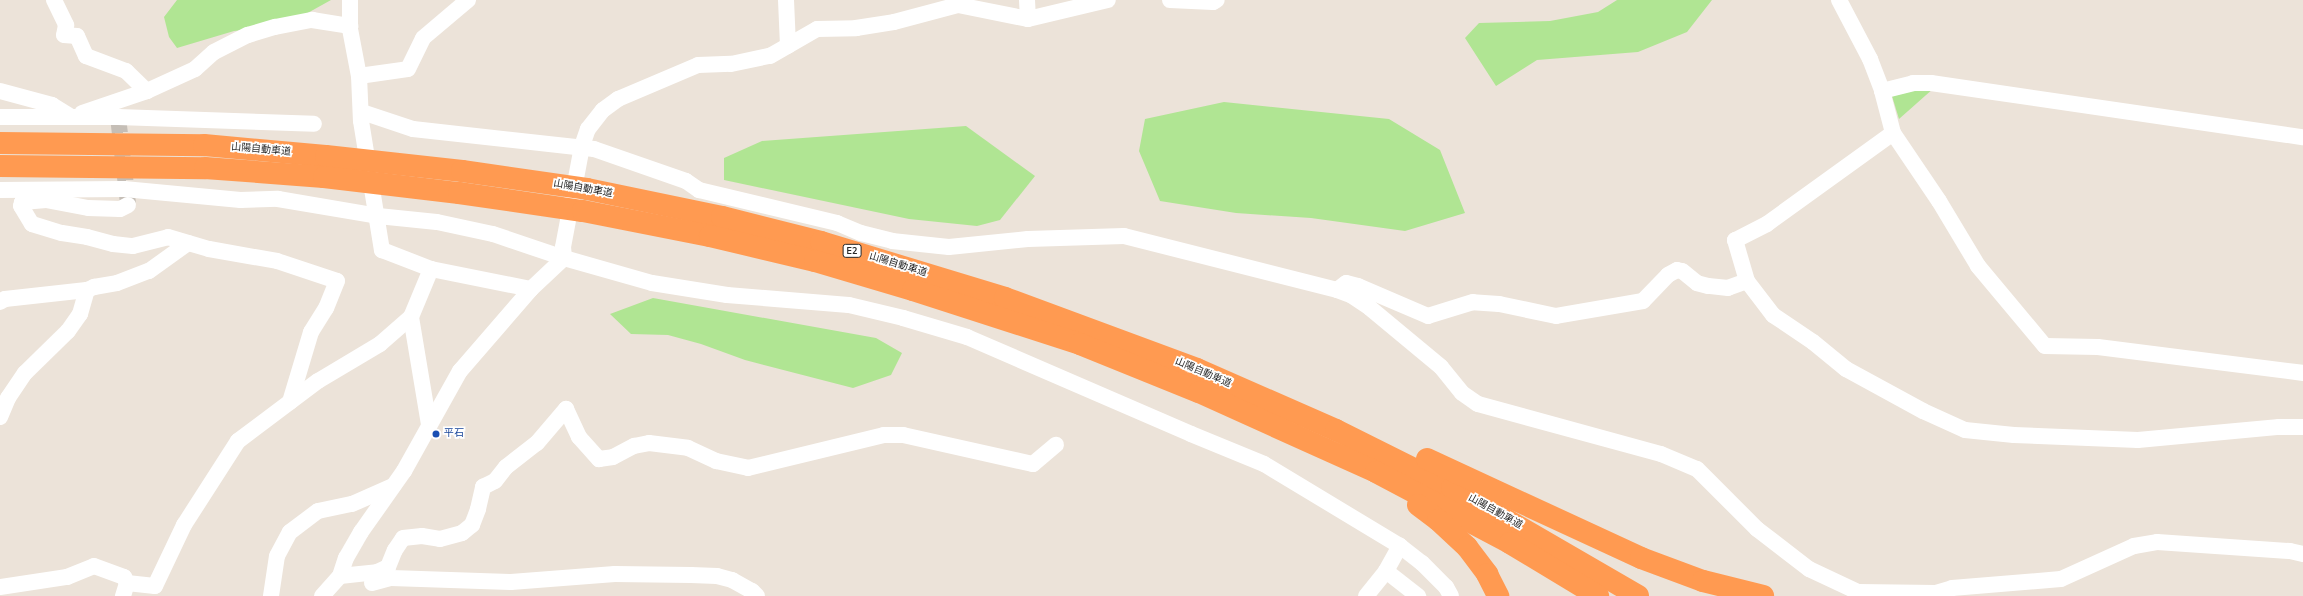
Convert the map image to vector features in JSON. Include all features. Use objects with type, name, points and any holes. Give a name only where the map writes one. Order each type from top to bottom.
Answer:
[{"type":"highway","name":"山陽自動車道","points":[[0,143],[204,145],[326,156],[462,171],[586,189],[722,217],[836,246],[1005,298],[1197,369],[1336,430],[1439,481],[1638,596]]},
{"type":"highway","name":"山陽自動車道","points":[[0,166],[205,168],[324,178],[459,193],[583,211],[710,236],[815,261],[913,290],[1080,344],[1206,395],[1340,454],[1449,509],[1598,596]]},
{"type":"highway","points":[[1197,369],[1261,390],[1387,441],[1640,558],[1703,580],[1763,596]]},
{"type":"highway","points":[[1340,454],[1385,487],[1420,507],[1438,520],[1478,560],[1498,596]]},
{"type":"street","points":[[54,0],[66,25],[64,35],[77,36],[86,56],[126,71],[147,91]]},
{"type":"street","points":[[350,0],[352,47],[358,76],[361,116],[382,250],[431,269],[531,289]]},
{"type":"street","points":[[358,76],[408,69],[423,38],[468,0]]},
{"type":"street","points":[[786,0],[788,46]]},
{"type":"street","points":[[1026,0],[1028,19]]},
{"type":"street","points":[[322,596],[340,576],[346,558],[361,532],[394,486],[460,371],[563,253],[581,150],[588,129],[594,118],[618,99],[698,65],[731,64],[770,56],[817,29],[856,28],[894,22],[956,2],[1028,19],[1108,0]]},
{"type":"street","points":[[1170,0],[1213,2],[1217,0]]},
{"type":"street","points":[[1839,0],[1885,90],[1893,133],[1939,201],[1978,266],[2045,346],[2098,347],[2303,373]]},
{"type":"street","points":[[72,117],[147,91],[195,69],[214,52],[248,35],[275,27],[312,20],[351,26]]},
{"type":"street","points":[[1885,90],[1913,83],[1932,83],[2303,137]]},
{"type":"street","points":[[0,91],[52,105],[72,117]]},
{"type":"street","points":[[361,116],[413,129],[581,150],[686,181],[699,190],[837,223],[861,233],[892,241],[949,248],[1028,240],[1124,236],[1337,290],[1351,295],[1370,308],[1441,367],[1462,393],[1478,404],[1662,454],[1697,469],[1757,528],[1809,569],[1858,592],[1936,592],[1952,588],[2061,579],[2134,546],[2157,542],[2290,551],[2303,554]]},
{"type":"street","points":[[0,117],[118,117],[314,124]]},
{"type":"street","points":[[1893,133],[1767,224],[1735,240],[1747,281],[1773,315],[1814,342],[1846,369],[1923,411],[1965,430],[2014,435],[2138,440],[2279,427],[2303,427]]},
{"type":"street","points":[[0,190],[124,189],[240,200],[278,199],[378,216],[437,222],[493,234],[563,253],[652,283],[727,295],[849,305],[967,337],[1264,464],[1400,546],[1422,563],[1446,587],[1451,596]]},
{"type":"street","points":[[128,205],[120,209],[88,208],[46,200],[22,202],[22,206],[32,224],[62,233],[120,245],[141,244],[168,237],[209,249],[277,261],[337,280],[326,308],[310,332],[290,402]]},
{"type":"street","points":[[0,302],[5,299],[87,290],[94,287],[117,284],[149,271],[188,243]]},
{"type":"street","points":[[0,586],[67,577],[94,566],[124,577],[125,590],[155,586],[184,525],[238,441],[318,381],[380,344],[411,317],[431,269]]},
{"type":"street","points":[[1337,290],[1346,283],[1358,286],[1428,316],[1473,302],[1499,304],[1556,316],[1643,301],[1668,276],[1677,270],[1682,271],[1697,283],[1708,286],[1728,288],[1747,281]]},
{"type":"street","points":[[0,417],[8,398],[25,373],[68,331],[76,320],[87,290]]},
{"type":"street","points":[[411,317],[429,424]]},
{"type":"street","points":[[340,576],[376,572],[388,567],[395,550],[403,538],[422,536],[440,539],[462,533],[472,525],[483,488],[495,481],[506,467],[537,443],[566,409],[579,437],[599,459],[613,457],[634,446],[649,443],[688,448],[716,461],[748,468],[884,435],[903,436],[1033,464],[1056,445]]},
{"type":"street","points":[[271,596],[277,556],[290,532],[318,511],[352,504],[394,486]]},
{"type":"street","points":[[1366,596],[1386,571],[1400,546]]},
{"type":"street","points":[[1386,571],[1418,596]]},
{"type":"street","points":[[340,576],[363,585],[391,578],[511,582],[615,574],[691,574],[716,576],[732,580],[752,591],[757,596]]},
{"type":"green space","points":[[177,0],[331,0],[286,25],[234,31],[177,48],[169,37],[164,17]]},
{"type":"green space","points":[[1617,0],[1712,0],[1687,32],[1638,52],[1537,60],[1496,86],[1465,38],[1479,23],[1550,21],[1598,12]]},
{"type":"green space","points":[[1916,88],[1934,88],[1899,119],[1892,96]]},
{"type":"green space","points":[[1224,102],[1389,119],[1440,150],[1465,213],[1405,231],[1311,218],[1236,213],[1160,201],[1139,151],[1145,119]]},
{"type":"green space","points":[[966,126],[1035,176],[1000,220],[977,226],[909,219],[724,180],[724,158],[762,141]]},
{"type":"green space","points":[[653,298],[876,338],[902,353],[891,375],[853,388],[745,360],[701,344],[668,335],[631,334],[610,314]]},
{"type":"tunnel","points":[[118,117],[128,203]]},
{"type":"place","name":"平石","points":[[436,434]]}]
